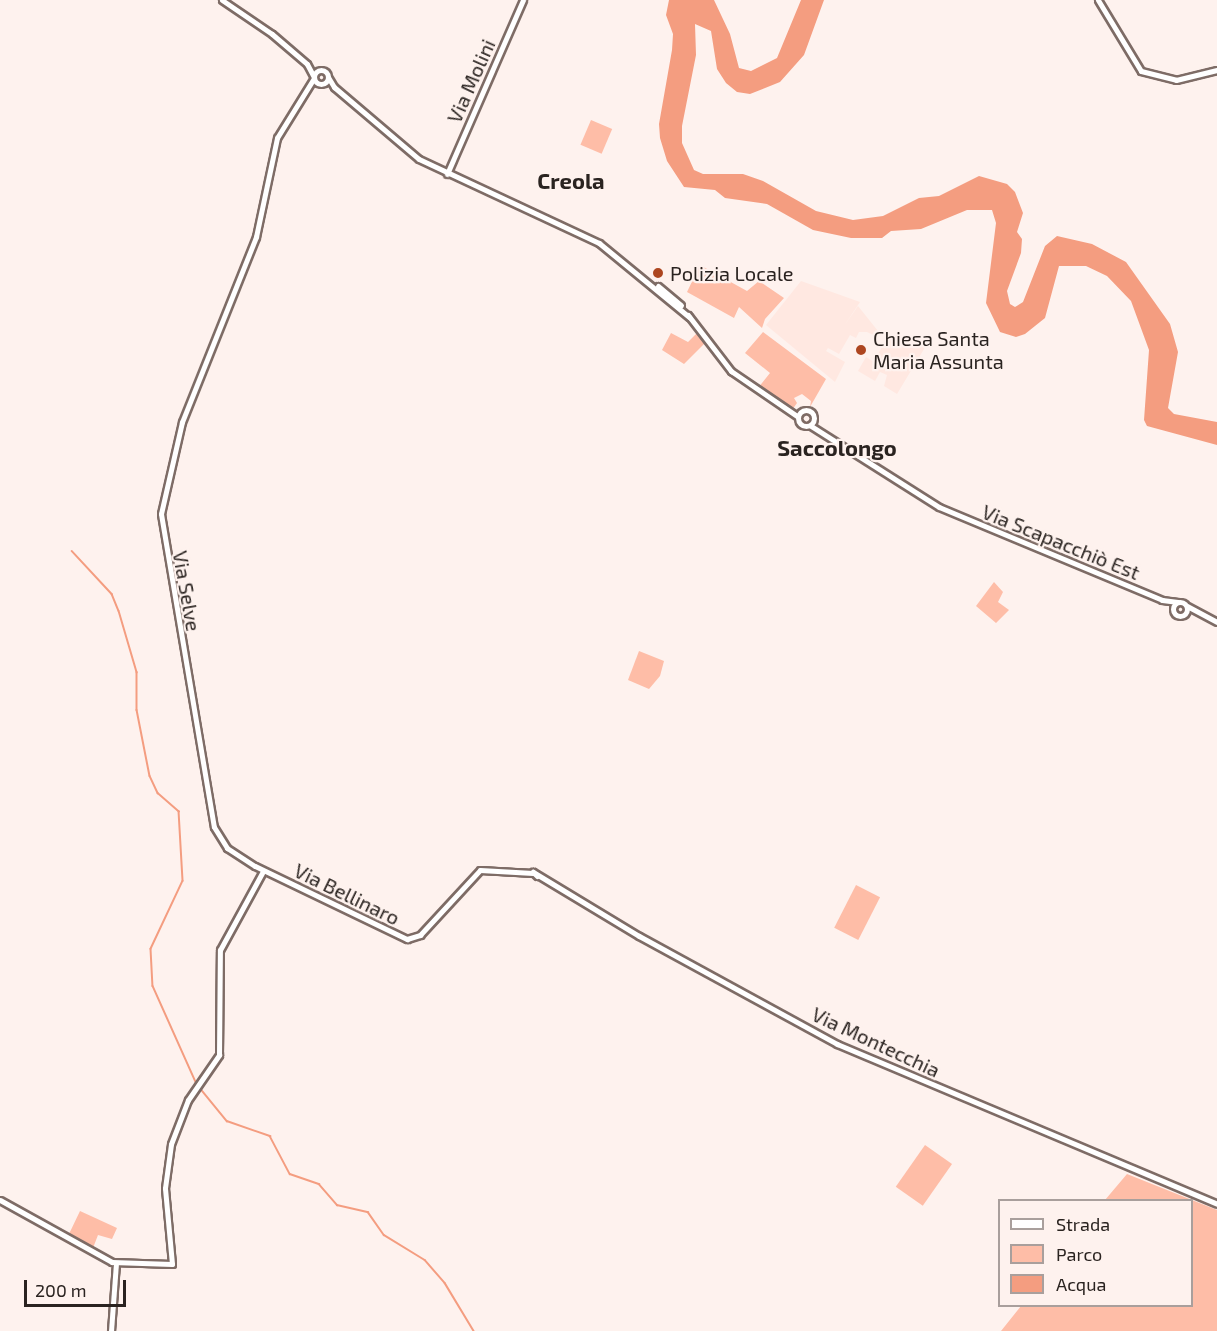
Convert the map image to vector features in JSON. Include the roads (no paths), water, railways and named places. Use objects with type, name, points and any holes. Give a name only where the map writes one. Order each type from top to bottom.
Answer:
[{"type":"street","points":[[222,0],[258,22],[307,64],[321,70],[334,87],[414,156],[447,174],[599,243],[649,281],[689,317],[731,371],[811,426],[815,419],[805,411],[799,411],[797,416]]},
{"type":"street","name":"Via Molini","points":[[447,174],[523,0]]},
{"type":"street","points":[[1098,0],[1141,71],[1176,80],[1217,70]]},
{"type":"street","points":[[307,64],[314,77],[322,84],[334,87]]},
{"type":"street","points":[[314,77],[321,70]]},
{"type":"street","name":"Via Selve","points":[[263,871],[227,848],[214,826],[161,514],[182,423],[256,237],[277,138],[311,88],[314,77]]},
{"type":"street","points":[[311,88],[322,84],[328,77]]},
{"type":"street","name":"Via Scapacchiò Est","points":[[811,426],[947,511],[1162,600],[1186,604],[1201,616]]},
{"type":"street","name":"Via Scapacchiò Est","points":[[1162,600],[1178,616],[1201,616],[1217,622]]},
{"type":"street","points":[[1173,611],[1178,602]]},
{"type":"street","points":[[1184,615],[1186,604]]},
{"type":"street","name":"Via Bellinaro","points":[[263,871],[410,940],[425,930],[480,870],[535,874]]},
{"type":"street","points":[[0,1200],[116,1263],[172,1263],[165,1188],[168,1157],[182,1113],[198,1085],[215,1064],[220,1049],[222,942],[263,871]]},
{"type":"street","name":"Via Montecchia","points":[[535,874],[837,1044],[1217,1204]]},
{"type":"street","points":[[111,1331],[116,1263]]},
{"type":"water","points":[[669,0],[714,0],[730,34],[739,68],[751,71],[777,58],[801,0],[824,0],[804,55],[780,82],[750,94],[737,92],[726,83],[717,69],[711,31],[695,24],[696,55],[682,126],[682,143],[694,170],[703,174],[743,174],[763,181],[816,211],[853,220],[883,216],[919,198],[939,196],[979,176],[1007,184],[1015,192],[1023,213],[1017,232],[1022,239],[1021,253],[1007,291],[1010,304],[1015,307],[1023,302],[1045,246],[1057,236],[1092,244],[1126,262],[1170,324],[1178,352],[1168,408],[1174,414],[1217,422],[1217,445],[1147,426],[1144,420],[1149,350],[1131,301],[1107,276],[1086,266],[1059,266],[1045,318],[1025,334],[1016,337],[1000,332],[986,303],[996,223],[992,210],[967,210],[921,229],[891,231],[882,238],[851,238],[813,230],[767,204],[725,198],[715,190],[684,187],[667,161],[660,138],[659,124],[672,50],[673,34],[666,15]]},
{"type":"waterway","points":[[72,551],[112,594],[119,611],[137,672],[137,710],[150,776],[158,793],[179,811],[183,881],[151,949],[153,986],[196,1082]]},
{"type":"waterway","points":[[200,1088],[227,1121],[270,1136],[290,1174],[319,1184],[337,1205],[368,1212],[384,1235],[425,1260],[445,1283],[474,1331]]},
{"type":"place","name":"Polizia Locale","points":[[658,273]]},
{"type":"place","name":"Chiesa Santa Maria Assunta","points":[[861,350]]},
{"type":"district","name":"Creola","points":[[571,181]]},
{"type":"district","name":"Saccolongo","points":[[837,448]]}]
